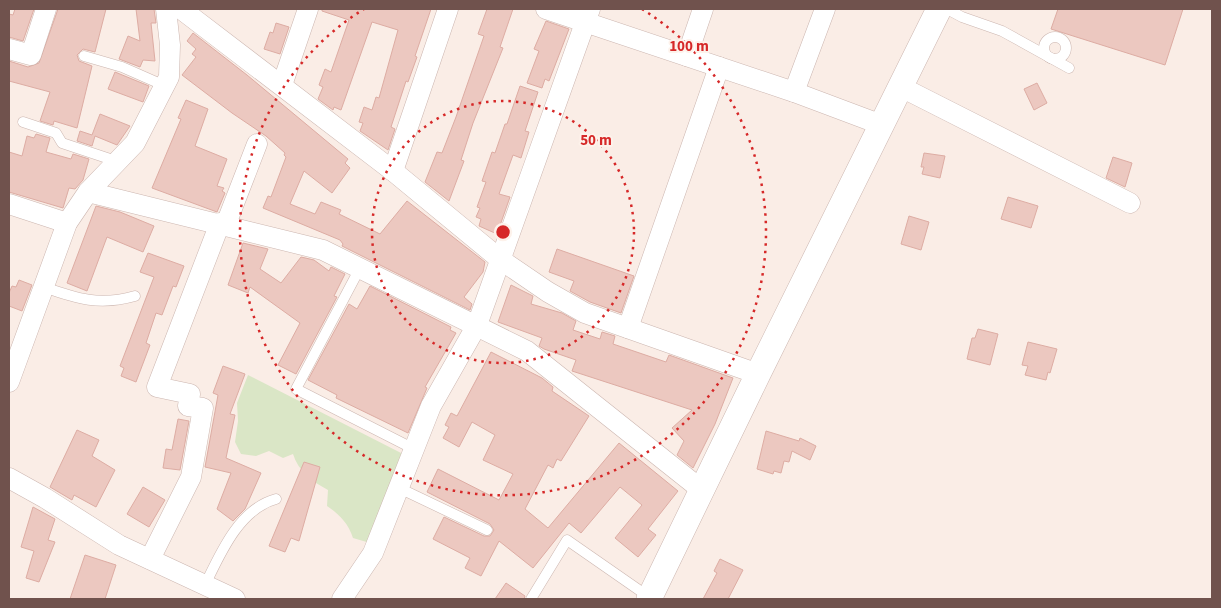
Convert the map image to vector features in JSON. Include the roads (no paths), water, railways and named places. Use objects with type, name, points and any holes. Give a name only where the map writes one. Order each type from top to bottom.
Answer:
[{"type":"street","points":[[9,50],[31,55],[46,9]]},
{"type":"street","points":[[9,382],[14,350],[44,287],[68,223],[88,192],[116,160],[135,143],[169,77],[170,45],[166,9]]},
{"type":"street","points":[[181,9],[393,170],[501,260],[548,292],[585,313],[758,374]]},
{"type":"street","points":[[282,85],[308,9]]},
{"type":"street","points":[[393,170],[448,9]]},
{"type":"street","points":[[546,9],[587,16],[686,56],[794,92],[882,125]]},
{"type":"street","points":[[686,56],[703,9]]},
{"type":"street","points":[[794,92],[825,9]]},
{"type":"street","points":[[649,599],[939,9]]},
{"type":"street","points":[[342,599],[372,553],[431,406],[477,324],[587,16]]},
{"type":"street","points":[[628,328],[719,67]]},
{"type":"street","points":[[901,86],[1130,203]]},
{"type":"street","points":[[150,559],[191,477],[203,408],[188,406],[190,394],[157,387],[257,144]]},
{"type":"street","points":[[88,192],[223,223],[323,250],[477,324],[527,351],[703,491]]},
{"type":"street","points":[[9,204],[68,223]]},
{"type":"street","points":[[9,478],[46,498],[120,544],[219,594]]},
{"type":"lane","points":[[947,9],[962,17],[1002,31],[1061,61]]},
{"type":"lane","points":[[1050,38],[1060,38],[1066,46],[1061,61],[1046,53],[1045,46],[1050,38]]},
{"type":"lane","points":[[1031,46],[1045,46]]},
{"type":"lane","points":[[84,56],[122,67],[164,85]]},
{"type":"lane","points":[[22,122],[56,133],[62,143],[116,160]]},
{"type":"lane","points":[[360,268],[296,389],[414,449]]},
{"type":"lane","points":[[44,287],[77,300],[120,300],[135,296]]},
{"type":"lane","points":[[399,488],[486,530]]},
{"type":"lane","points":[[219,594],[236,529],[256,510],[268,501],[276,499]]},
{"type":"lane","points":[[531,599],[567,540],[649,599]]}]
